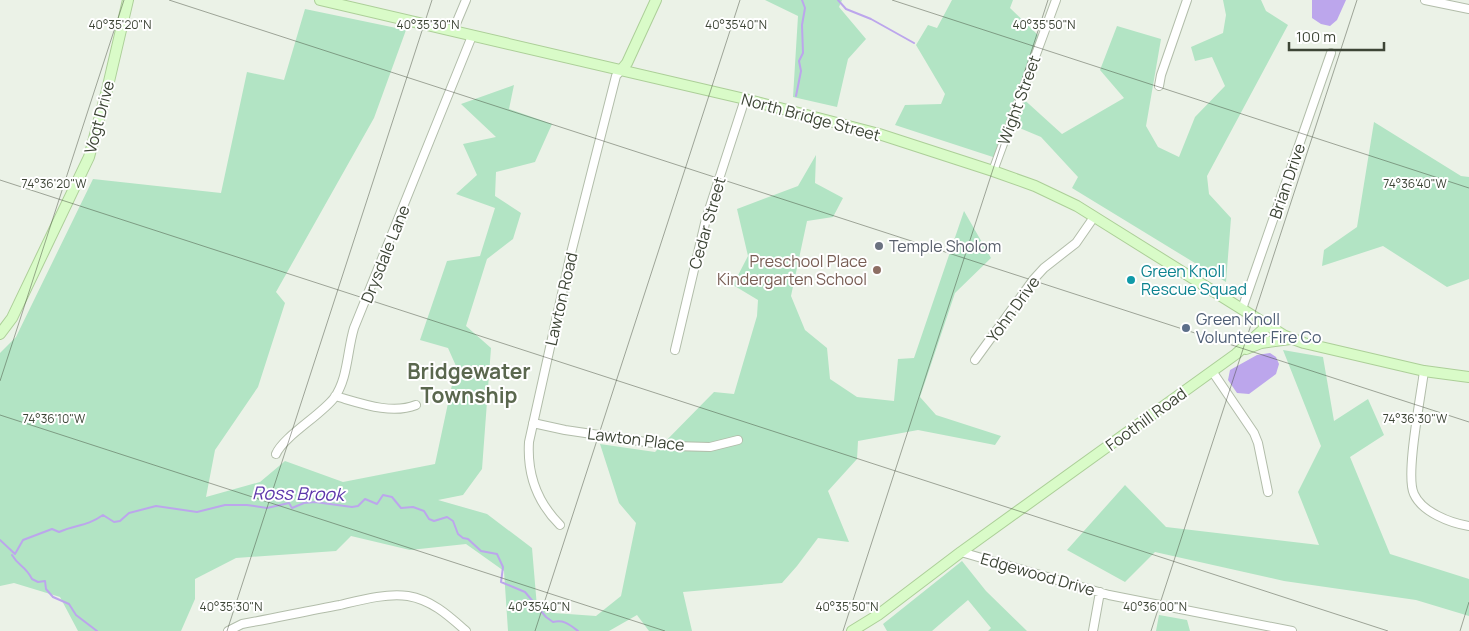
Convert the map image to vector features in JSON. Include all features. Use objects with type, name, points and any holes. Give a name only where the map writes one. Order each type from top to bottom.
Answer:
[{"type":"street","name":"Vogt Drive","points":[[0,334],[12,318],[89,158],[128,0]]},
{"type":"street","name":"North Bridge Street","points":[[320,0],[350,3],[472,36],[622,69],[745,99],[879,134],[993,171],[1057,196],[1094,217],[1267,326]]},
{"type":"street","points":[[453,31],[466,0]]},
{"type":"street","points":[[622,69],[627,63],[656,0]]},
{"type":"street","name":"Wight Street","points":[[993,171],[1056,0]]},
{"type":"street","points":[[1159,86],[1160,75],[1187,0]]},
{"type":"street","points":[[1425,0],[1469,9]]},
{"type":"street","name":"Drysdale Lane","points":[[276,454],[335,396],[344,377],[348,348],[354,328],[472,36]]},
{"type":"street","name":"Brian Drive","points":[[1242,309],[1331,53]]},
{"type":"street","name":"Lawton Road","points":[[560,525],[550,515],[532,480],[528,454],[533,423],[571,253],[616,76],[622,69]]},
{"type":"street","name":"Cedar Street","points":[[675,350],[706,219],[745,99]]},
{"type":"street","name":"Yohn Drive","points":[[975,360],[1032,280],[1076,243],[1094,217]]},
{"type":"street","points":[[1267,326],[1293,339],[1424,371],[1469,377]]},
{"type":"street","name":"Foothill Road","points":[[852,631],[878,615],[961,552],[1236,354],[1267,326]]},
{"type":"street","points":[[1236,354],[1261,343],[1293,339]]},
{"type":"street","points":[[1212,371],[1254,433],[1268,492]]},
{"type":"street","points":[[1424,371],[1411,470],[1412,492],[1427,510],[1469,526]]},
{"type":"street","points":[[335,396],[376,407],[395,409],[416,405]]},
{"type":"street","name":"Lawton Place","points":[[533,423],[565,430],[673,446],[710,447],[738,440]]},
{"type":"street","name":"Edgewood Drive","points":[[961,552],[1100,592],[1292,631]]},
{"type":"street","points":[[1093,631],[1100,592]]},
{"type":"street","points":[[228,631],[242,624],[360,600],[397,596],[409,596],[429,603],[445,612],[466,631]]},
{"type":"green space","points":[[765,0],[842,0],[839,7],[866,39],[848,59],[837,107],[793,97],[798,16]]},
{"type":"green space","points":[[952,0],[1013,0],[1010,8],[1041,38],[1019,95],[1062,134],[1124,98],[1100,70],[1117,26],[1161,39],[1146,126],[1158,147],[1179,157],[1195,117],[1225,86],[1212,57],[1195,61],[1191,47],[1223,33],[1226,15],[1223,0],[1261,0],[1266,11],[1288,25],[1207,176],[1209,194],[1231,218],[1226,282],[1072,188],[1078,177],[1041,137],[1008,123],[996,158],[895,125],[905,105],[941,104],[945,94],[916,45],[928,25],[937,28]]},
{"type":"green space","points":[[305,9],[406,30],[374,118],[276,292],[285,303],[258,387],[215,450],[206,497],[260,482],[285,461],[343,482],[435,464],[456,366],[448,348],[420,340],[447,261],[480,256],[495,208],[456,194],[477,175],[463,144],[496,137],[461,104],[514,85],[509,109],[552,124],[535,162],[496,172],[495,196],[521,213],[513,239],[487,259],[466,326],[491,348],[482,469],[463,495],[438,500],[487,514],[532,548],[537,607],[554,613],[596,616],[621,596],[636,523],[619,503],[600,444],[655,452],[714,392],[734,394],[757,316],[758,300],[733,285],[748,256],[737,209],[798,186],[816,155],[815,183],[843,198],[833,217],[807,221],[791,296],[805,330],[827,348],[830,379],[857,397],[894,401],[898,359],[914,358],[964,211],[991,258],[955,293],[920,397],[936,415],[1001,436],[995,445],[918,430],[858,441],[857,459],[828,491],[849,542],[818,538],[782,583],[683,592],[692,631],[649,631],[637,615],[609,631],[508,631],[504,571],[466,544],[410,550],[351,536],[336,551],[236,558],[195,579],[195,599],[181,631],[78,631],[60,597],[14,583],[0,586],[0,353],[16,337],[93,179],[221,193],[247,72],[284,80]]},
{"type":"green space","points":[[1374,122],[1461,176],[1469,177],[1469,279],[1447,287],[1383,246],[1322,266],[1324,250],[1357,227]]},
{"type":"green space","points":[[1283,350],[1323,357],[1334,421],[1368,399],[1384,435],[1350,457],[1390,554],[1469,579],[1469,616],[1416,600],[1284,581],[1155,552],[1125,582],[1067,550],[1125,485],[1166,527],[1319,545],[1298,492],[1321,446]]},
{"type":"green space","points":[[962,561],[986,591],[1027,631],[988,631],[991,628],[968,600],[932,631],[887,631],[883,624]]},
{"type":"green space","points":[[1159,615],[1187,620],[1190,631],[1156,631]]},
{"type":"shaded area","points":[[1312,0],[1346,0],[1337,20],[1330,26],[1321,24],[1312,18]]},
{"type":"shaded area","points":[[1270,353],[1276,357],[1279,364],[1276,374],[1249,394],[1237,393],[1228,380],[1230,370],[1257,355]]},
{"type":"waterway","points":[[796,96],[801,71],[799,61],[803,53],[802,25],[805,8],[802,0]]},
{"type":"waterway","points":[[838,0],[846,9],[871,19],[914,43]]},
{"type":"waterway","name":"Ross Brook","points":[[0,540],[15,554],[23,540],[52,529],[59,532],[86,524],[103,515],[114,522],[120,521],[129,513],[156,506],[197,512],[225,505],[247,505],[267,508],[289,503],[292,508],[304,503],[315,502],[352,507],[358,506],[365,499],[377,504],[383,495],[392,497],[401,508],[413,507],[424,511],[429,519],[434,521],[447,517],[453,521],[458,534],[463,538],[468,539],[481,551],[497,554],[503,567],[501,582],[525,592],[546,617],[553,622],[564,622],[578,631]]},
{"type":"waterway","points":[[12,555],[32,579],[38,582],[45,581],[46,589],[53,597],[69,604],[76,615],[97,631]]},
{"type":"place","name":"Temple Sholom","points":[[879,246]]},
{"type":"place","name":"Preschool Place Kindergarten School","points":[[877,270]]},
{"type":"place","name":"Green Knoll Rescue Squad","points":[[1131,280]]},
{"type":"place","name":"Green Knoll Volunteer Fire Co","points":[[1186,328]]},
{"type":"district","name":"Bridgewater Township","points":[[469,383]]}]
